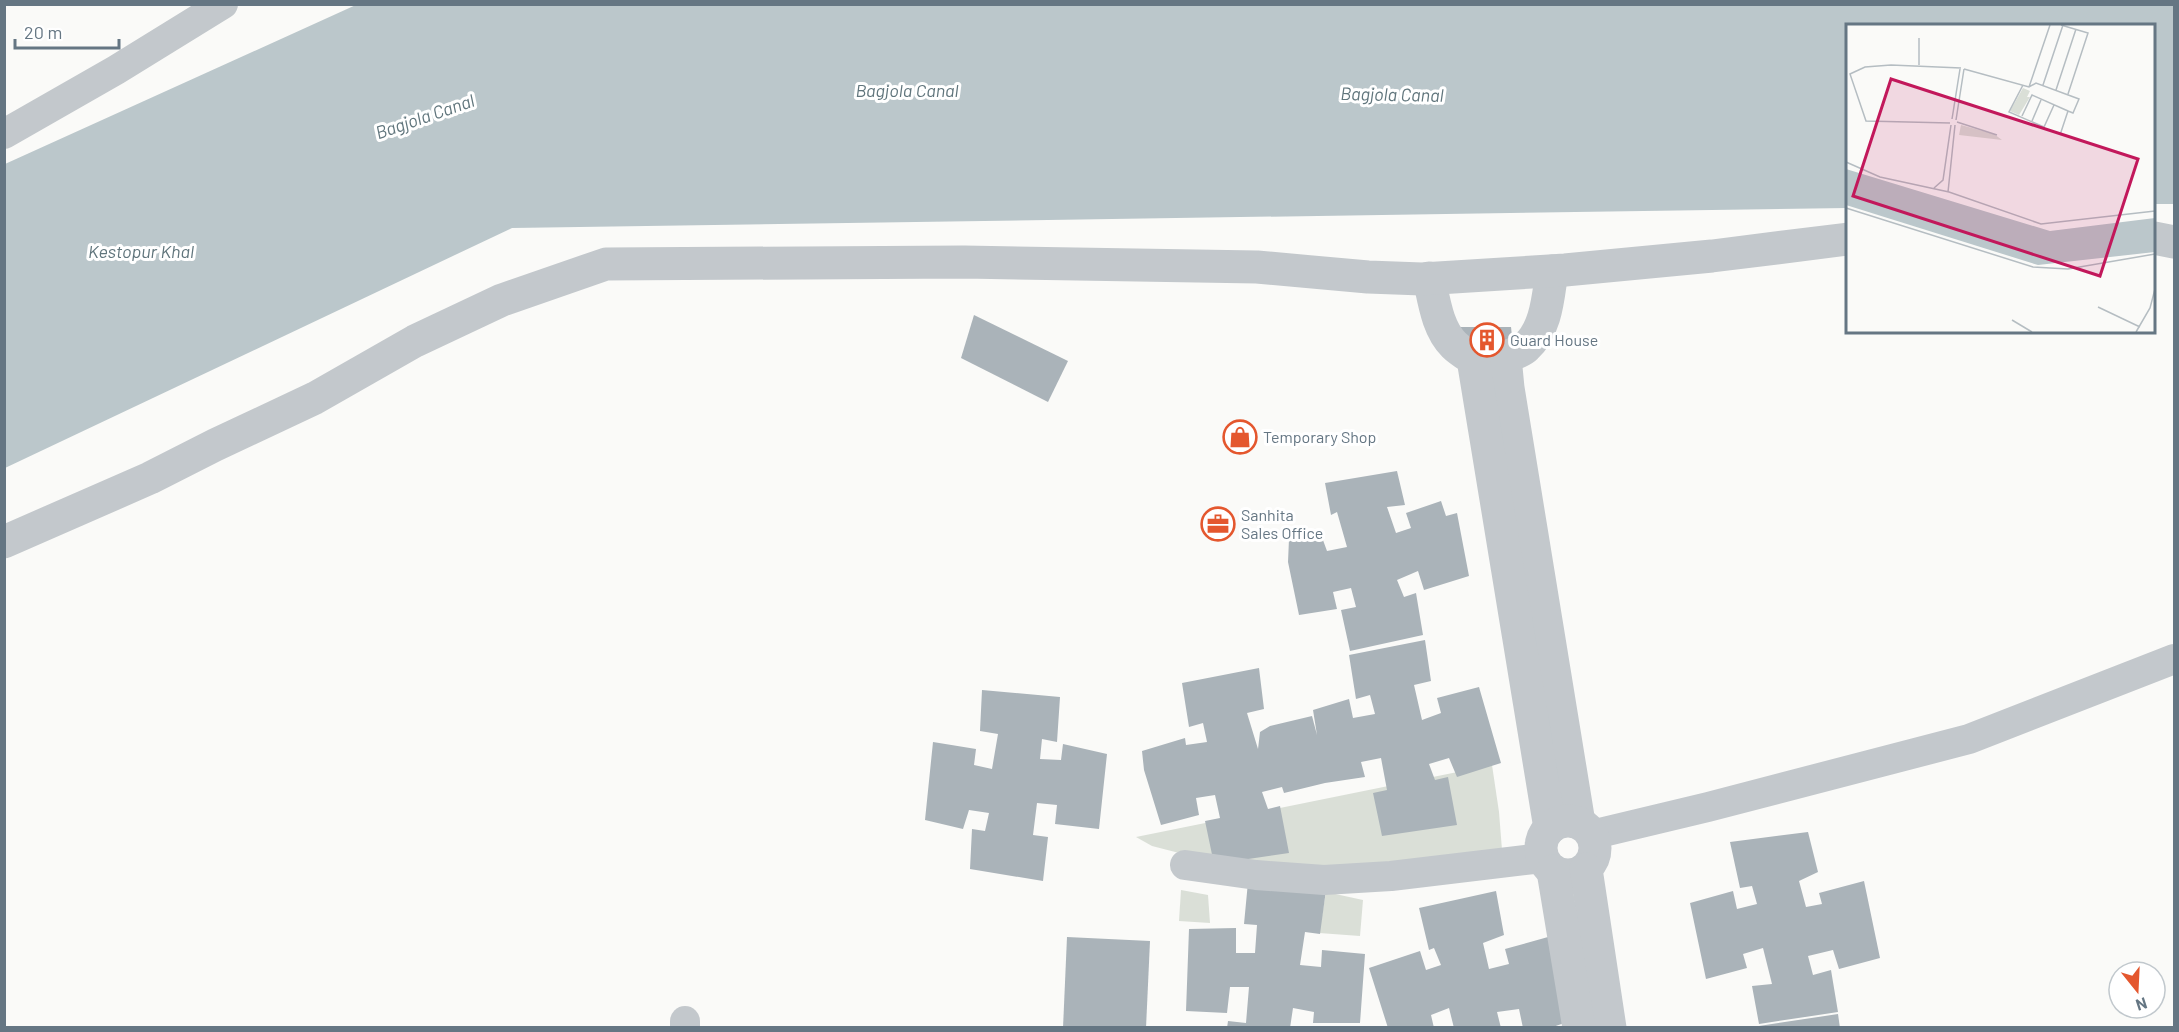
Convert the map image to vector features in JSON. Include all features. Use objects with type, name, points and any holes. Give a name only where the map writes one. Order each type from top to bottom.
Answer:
[{"type":"street","points":[[4,134],[116,70],[224,4]]},
{"type":"street","points":[[2155,238],[2175,242]]},
{"type":"street","points":[[4,543],[150,478],[315,398],[415,341],[502,300],[606,264],[964,262],[1257,267],[1368,277],[1430,278],[1552,271],[1712,256],[1846,239]]},
{"type":"street","points":[[1552,271],[1545,313],[1536,334],[1525,348],[1505,357],[1563,843],[1579,1028]]},
{"type":"street","points":[[1430,278],[1436,309],[1452,344],[1473,359],[1563,843],[1570,876],[1586,869],[1610,1028]]},
{"type":"street","points":[[1185,865],[1256,875],[1324,880],[1391,876],[1563,843],[1969,739],[2175,659]]},
{"type":"shaded area","points":[[1492,765],[1502,850],[1354,867],[1218,863],[1152,846],[1136,837]]},
{"type":"shaded area","points":[[1181,890],[1208,895],[1210,923],[1179,921]]},
{"type":"shaded area","points":[[1326,892],[1363,900],[1360,936],[1319,933]]},
{"type":"water","name":"Kestopur Khal","points":[[358,4],[2174,5],[2174,204],[2155,204],[2155,24],[1846,24],[1846,208],[512,228],[5,468],[5,164]]},
{"type":"building","points":[[974,315],[1068,361],[1048,402],[961,358]]},
{"type":"building","name":"Guard House","points":[[1456,327],[1511,327],[1512,336],[1509,345],[1487,353]]},
{"type":"building","points":[[1397,471],[1405,505],[1387,507],[1396,533],[1411,528],[1406,513],[1441,501],[1446,516],[1457,513],[1469,576],[1424,590],[1418,571],[1397,580],[1404,597],[1416,593],[1423,635],[1350,651],[1341,610],[1356,607],[1351,588],[1333,592],[1337,609],[1299,615],[1288,562],[1289,539],[1320,532],[1327,551],[1347,547],[1337,512],[1331,515],[1325,483]]},
{"type":"building","points":[[1425,640],[1431,681],[1414,685],[1422,720],[1441,713],[1437,698],[1479,687],[1501,763],[1457,777],[1449,758],[1429,764],[1435,780],[1448,777],[1457,825],[1382,836],[1373,793],[1387,790],[1381,758],[1361,762],[1365,777],[1325,783],[1284,793],[1282,787],[1262,792],[1268,809],[1280,806],[1289,853],[1214,864],[1205,821],[1220,818],[1215,795],[1196,798],[1199,815],[1161,825],[1144,770],[1142,751],[1185,738],[1186,745],[1207,742],[1203,723],[1189,727],[1182,683],[1259,668],[1264,709],[1247,713],[1258,749],[1260,732],[1270,726],[1312,716],[1317,735],[1313,710],[1349,699],[1353,718],[1375,714],[1370,695],[1356,699],[1349,655]]},
{"type":"building","points":[[982,690],[1060,697],[1057,742],[1042,739],[1040,759],[1061,760],[1063,744],[1107,754],[1099,829],[1055,824],[1057,805],[1037,803],[1033,835],[1048,837],[1043,881],[970,869],[972,829],[985,831],[989,813],[969,810],[963,829],[925,820],[933,742],[976,749],[974,765],[992,769],[998,734],[980,731]]},
{"type":"building","points":[[1808,832],[1818,872],[1799,881],[1806,907],[1822,904],[1819,893],[1864,881],[1880,958],[1839,969],[1833,950],[1808,956],[1813,975],[1831,970],[1838,1012],[1759,1024],[1752,986],[1772,984],[1763,948],[1743,954],[1747,968],[1706,979],[1690,903],[1733,891],[1737,909],[1757,904],[1752,886],[1740,888],[1730,842]]},
{"type":"building","points":[[1248,882],[1326,890],[1320,934],[1305,932],[1300,965],[1321,967],[1322,950],[1365,954],[1360,1023],[1313,1023],[1314,1012],[1293,1008],[1290,1028],[1227,1028],[1228,1021],[1246,1023],[1249,987],[1230,987],[1227,1013],[1186,1011],[1189,929],[1236,928],[1236,953],[1255,953],[1257,925],[1244,924]]},
{"type":"building","points":[[1496,891],[1504,935],[1483,943],[1489,969],[1509,964],[1505,949],[1548,937],[1570,1021],[1550,1028],[1523,1028],[1519,1009],[1497,1012],[1501,1028],[1454,1028],[1449,1008],[1431,1015],[1434,1028],[1388,1028],[1369,968],[1420,951],[1426,970],[1441,965],[1434,948],[1429,950],[1419,908]]},
{"type":"building","points":[[1067,937],[1150,941],[1146,1028],[1063,1028]]},
{"type":"building","points":[[1838,1014],[1840,1028],[1760,1028],[1759,1026]]},
{"type":"place","name":"Guard House","points":[[1487,340]]},
{"type":"place","name":"Temporary Shop","points":[[1240,437]]},
{"type":"place","name":"Sanhita Sales Office","points":[[1218,524]]},
{"type":"water label","name":"Bagjola Canal","points":[[907,91]]},
{"type":"water label","name":"Bagjola Canal","points":[[1392,95]]},
{"type":"water label","name":"Bagjola Canal","points":[[425,117]]}]
